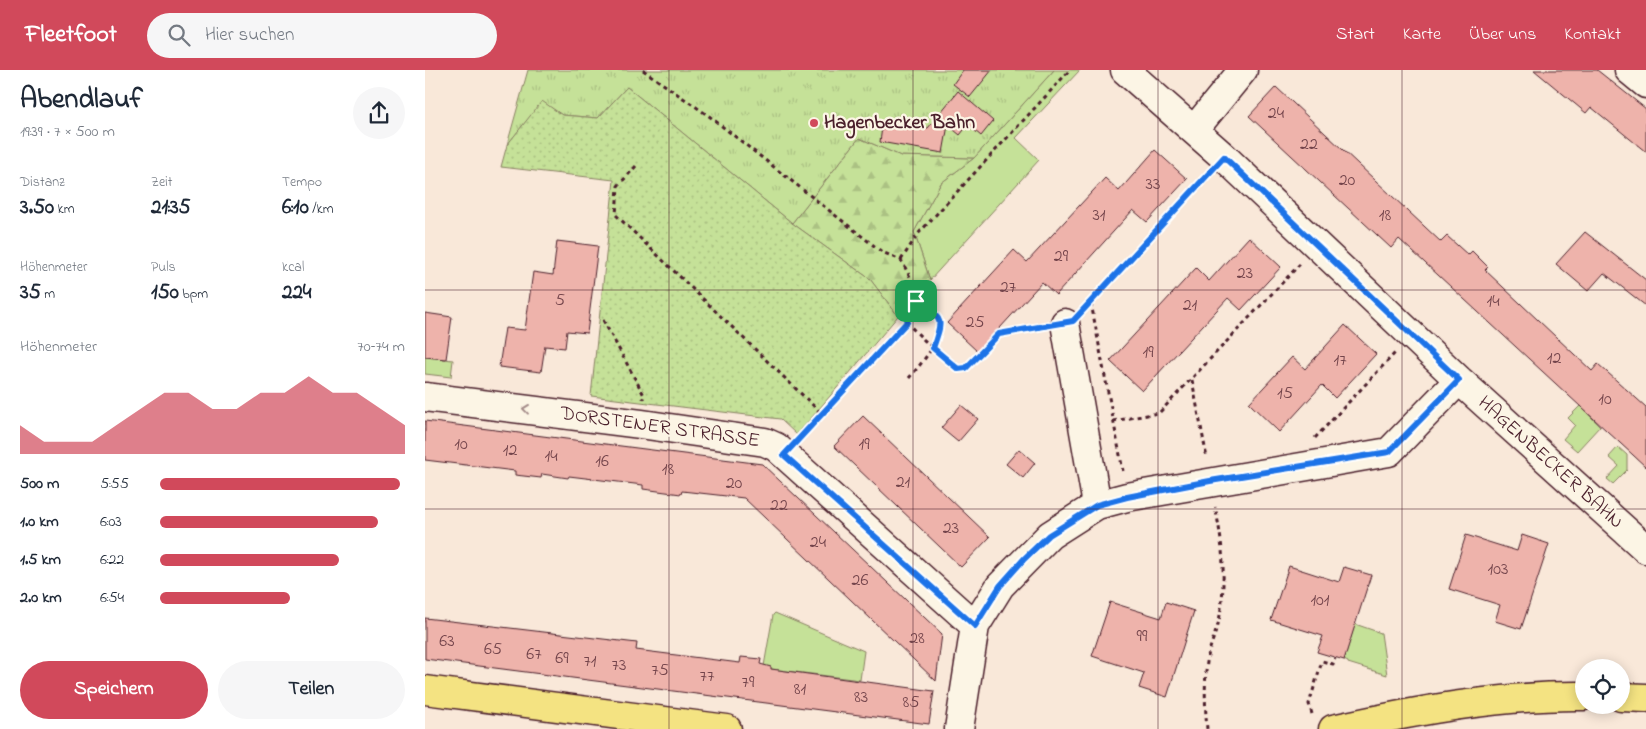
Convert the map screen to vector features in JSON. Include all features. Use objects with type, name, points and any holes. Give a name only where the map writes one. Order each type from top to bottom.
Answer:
[{"type":"main road","points":[[425,690],[673,726],[727,729]]},
{"type":"main road","points":[[1323,724],[1465,704],[1575,696]]},
{"type":"main road","points":[[1630,697],[1646,698]]},
{"type":"street","name":"HAGENBECKER BAHN","points":[[1125,70],[1224,157],[1459,380],[1646,549]]},
{"type":"street","points":[[1193,130],[1243,70]]},
{"type":"street","points":[[1629,70],[1646,84]]},
{"type":"street","points":[[1065,323],[1097,505]]},
{"type":"street","points":[[959,729],[975,626],[1000,586],[1049,535],[1097,505],[1209,471],[1389,452],[1459,380]]},
{"type":"street","name":"DORSTENER STRASSE","points":[[425,397],[641,424],[765,442],[775,447],[975,626]]},
{"type":"path","points":[[643,70],[709,116],[882,252],[901,260],[915,286],[916,301],[907,322],[784,455]]},
{"type":"path","points":[[901,260],[918,234],[1070,70]]},
{"type":"path","points":[[907,322],[958,369],[966,368],[999,334],[1073,321],[1224,157]]},
{"type":"path","points":[[636,166],[618,186],[616,216],[821,414]]},
{"type":"path","points":[[1113,421],[1159,413],[1304,260]]},
{"type":"path","points":[[909,378],[933,348],[941,325],[938,317],[916,301]]},
{"type":"path","points":[[1091,303],[1127,497]]},
{"type":"path","points":[[603,320],[644,395],[641,424]]},
{"type":"path","points":[[1311,442],[1398,349]]},
{"type":"path","points":[[1191,380],[1220,529],[1223,569],[1220,616],[1208,656],[1205,711],[1207,729]]},
{"type":"path","points":[[1323,724],[1309,704],[1322,661],[1333,664],[1335,658]]},
{"type":"green space","points":[[528,70],[1054,70],[974,158],[901,156],[859,138],[792,223],[627,87],[598,118],[562,115],[542,102],[507,145]]},
{"type":"green space","points":[[1054,70],[1080,70],[1016,138],[1039,160],[930,280],[914,232],[941,183],[974,158]]},
{"type":"green space","points":[[627,87],[792,223],[870,279],[898,316],[797,435],[780,419],[591,396],[614,180],[501,167],[507,145],[542,101],[562,115],[598,118]]},
{"type":"green space","points":[[859,138],[901,156],[974,158],[941,183],[914,232],[930,280],[898,316],[870,279],[792,223]]},
{"type":"green space","points":[[425,357],[453,360],[451,377],[425,374]]},
{"type":"green space","points":[[1580,406],[1600,426],[1577,451],[1563,439],[1575,425],[1568,418]]},
{"type":"green space","points":[[1618,447],[1627,455],[1627,470],[1613,484],[1607,479],[1619,466],[1609,457]]},
{"type":"green space","points":[[775,613],[864,651],[860,680],[771,669],[764,666],[773,615]]},
{"type":"green space","points":[[1355,624],[1381,633],[1387,675],[1348,663],[1344,660]]},
{"type":"building","points":[[963,70],[992,70],[970,97],[953,84]]},
{"type":"building","points":[[1534,70],[1597,70],[1646,109],[1646,152],[1591,107],[1586,113]]},
{"type":"building","points":[[1276,87],[1441,242],[1447,236],[1468,255],[1472,251],[1488,267],[1485,270],[1592,371],[1598,364],[1646,407],[1646,467],[1399,239],[1391,248],[1249,116]]},
{"type":"building","points":[[958,91],[993,121],[981,136],[968,125],[960,135],[948,125],[943,153],[880,142],[883,120],[928,128]]},
{"type":"building","points":[[1155,150],[1187,179],[1147,222],[1133,210],[1056,295],[1042,282],[978,352],[947,323],[1014,250],[1027,262],[1105,178],[1119,191]]},
{"type":"building","points":[[1585,232],[1646,280],[1646,306],[1604,273],[1588,291],[1556,264]]},
{"type":"building","points":[[1249,237],[1281,267],[1241,310],[1228,298],[1142,391],[1110,361],[1196,268],[1209,281]]},
{"type":"building","points":[[557,241],[598,246],[587,333],[567,331],[565,348],[545,346],[541,372],[499,367],[505,328],[525,330],[533,272],[553,275]]},
{"type":"building","points":[[425,313],[452,317],[446,359],[425,357]]},
{"type":"building","points":[[1345,325],[1376,354],[1335,398],[1322,385],[1279,432],[1249,403],[1292,357],[1305,369]]},
{"type":"building","points":[[961,405],[978,419],[958,442],[941,428]]},
{"type":"building","points":[[863,416],[990,537],[961,567],[834,446]]},
{"type":"building","points":[[425,421],[762,464],[942,634],[936,681],[744,498],[682,491],[681,494],[643,489],[643,485],[569,476],[568,478],[542,474],[541,478],[515,475],[515,471],[425,460]]},
{"type":"building","points":[[1019,449],[1035,463],[1023,478],[1006,464]]},
{"type":"building","points":[[1466,535],[1517,551],[1522,535],[1549,544],[1521,629],[1495,621],[1500,605],[1449,589]]},
{"type":"building","points":[[1289,566],[1339,582],[1344,567],[1371,575],[1344,660],[1317,652],[1323,636],[1271,620]]},
{"type":"building","points":[[1110,602],[1161,618],[1166,602],[1194,611],[1167,697],[1139,688],[1144,673],[1092,656]]},
{"type":"building","points":[[425,618],[637,643],[636,650],[740,663],[741,657],[761,659],[760,664],[771,667],[771,669],[934,691],[929,724],[425,659]]},
{"type":"place","name":"Hagenbecker Bahn","points":[[814,123]]},
{"type":"route","points":[[1224,157],[1459,380],[1389,452],[1210,481],[1127,497],[1097,505],[1049,535],[1024,559],[1000,586],[975,626],[784,455],[907,322],[916,301],[938,317],[941,325],[933,348],[958,369],[966,368],[999,334],[1073,321],[1224,157]]}]
